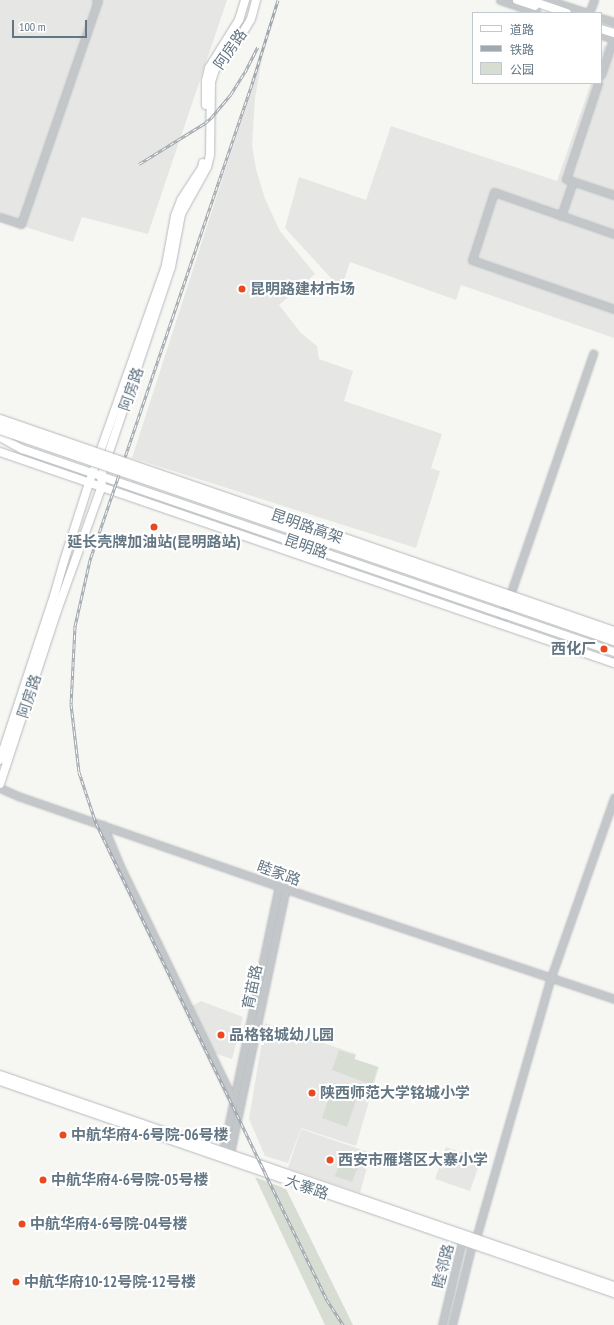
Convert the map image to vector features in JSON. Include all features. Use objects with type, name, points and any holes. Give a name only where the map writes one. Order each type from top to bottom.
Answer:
[{"type":"highway","name":"昆明路高架","points":[[0,420],[614,632]]},
{"type":"highway","name":"昆明路高架","points":[[0,429],[614,640]]},
{"type":"main road","name":"阿房路","points":[[0,760],[54,596],[89,482],[166,265],[175,216],[181,200],[202,168],[204,155],[206,81],[209,68],[239,20],[245,0]]},
{"type":"main road","name":"阿房路","points":[[0,784],[58,608],[102,486],[101,476],[171,267],[181,214],[189,197],[204,174],[210,155],[211,82],[214,72],[218,63],[242,34],[250,19],[256,0]]},
{"type":"main road","points":[[517,0],[552,12]]},
{"type":"main road","points":[[529,0],[564,12]]},
{"type":"main road","points":[[602,24],[614,29]]},
{"type":"main road","points":[[602,30],[614,37]]},
{"type":"main road","name":"昆明路","points":[[0,437],[22,449],[614,652]]},
{"type":"main road","name":"昆明路","points":[[0,452],[614,663]]},
{"type":"main road","points":[[75,526],[87,530]]},
{"type":"main road","name":"大寨路","points":[[0,1075],[226,1156]]},
{"type":"main road","name":"大寨路","points":[[0,1081],[226,1156],[470,1240],[614,1293]]},
{"type":"main road","name":"大寨路","points":[[470,1240],[614,1286]]},
{"type":"street","points":[[0,217],[21,224],[98,1],[96,0]]},
{"type":"street","points":[[500,0],[535,12]]},
{"type":"street","points":[[548,0],[585,12]]},
{"type":"street","points":[[588,12],[594,0]]},
{"type":"street","points":[[602,18],[614,22]]},
{"type":"street","points":[[602,35],[614,37],[602,72]]},
{"type":"street","points":[[598,84],[566,179],[614,195]]},
{"type":"street","points":[[562,216],[573,182]]},
{"type":"street","points":[[614,234],[494,192],[472,260],[614,309]]},
{"type":"street","points":[[500,624],[593,354]]},
{"type":"street","name":"睦家路","points":[[0,788],[18,796],[282,887],[614,999]]},
{"type":"street","points":[[470,1240],[551,977],[614,798]]},
{"type":"street","points":[[103,825],[120,866],[234,1102]]},
{"type":"street","name":"育苗路","points":[[226,1156],[234,1102],[282,887]]},
{"type":"street","name":"育苗路","points":[[226,1156],[282,887]]},
{"type":"street","name":"睦邻路","points":[[442,1325],[470,1240]]},
{"type":"street","name":"睦邻路","points":[[452,1325],[470,1240]]},
{"type":"shaded area","points":[[0,0],[227,0],[148,234],[82,217],[73,242],[0,219]]},
{"type":"shaded area","points":[[604,45],[614,49],[614,338],[461,285],[456,300],[350,262],[341,289],[285,228],[299,177],[366,200],[391,126],[557,181],[591,84],[602,84],[602,52]]},
{"type":"shaded area","name":"昆明路建材市场","points":[[263,53],[255,98],[252,145],[256,169],[265,199],[280,231],[315,274],[279,305],[301,333],[317,346],[319,359],[353,371],[344,401],[442,434],[431,468],[440,471],[416,548],[132,458]]},
{"type":"shaded area","name":"品格铭城幼儿园","points":[[201,1001],[243,1017],[232,1059],[214,1053],[190,1007]]},
{"type":"shaded area","name":"陕西师范大学铭城小学","points":[[265,1023],[356,1054],[355,1059],[379,1067],[356,1146],[301,1128],[288,1163],[265,1156],[249,1119]]},
{"type":"shaded area","name":"西安市雁塔区大寨小学","points":[[301,1129],[371,1153],[360,1193],[288,1168]]},
{"type":"shaded area","points":[[446,1147],[481,1159],[470,1191],[435,1179]]},
{"type":"green space","points":[[339,1050],[355,1055],[354,1059],[378,1067],[372,1085],[332,1070]]},
{"type":"green space","points":[[334,1083],[359,1092],[347,1127],[322,1118]]},
{"type":"green space","points":[[341,1161],[358,1167],[352,1182],[335,1176]]},
{"type":"green space","points":[[255,1177],[286,1189],[353,1325],[325,1325]]},
{"type":"railway","points":[[278,0],[252,84],[90,560],[75,626],[71,704],[79,772],[96,823],[327,1300],[343,1325]]},
{"type":"railway","points":[[139,164],[211,118],[231,94],[258,47]]},
{"type":"place","name":"昆明路建材市场","points":[[242,289]]},
{"type":"place","name":"延长壳牌加油站(昆明路站)","points":[[154,527]]},
{"type":"place","name":"西化厂","points":[[604,649]]},
{"type":"place","name":"品格铭城幼儿园","points":[[221,1035]]},
{"type":"place","name":"陕西师范大学铭城小学","points":[[312,1093]]},
{"type":"place","name":"中航华府4-6号院-06号楼","points":[[63,1135]]},
{"type":"place","name":"西安市雁塔区大寨小学","points":[[330,1160]]},
{"type":"place","name":"中航华府4-6号院-05号楼","points":[[43,1180]]},
{"type":"place","name":"中航华府4-6号院-04号楼","points":[[22,1224]]},
{"type":"place","name":"中航华府10-12号院-12号楼","points":[[16,1282]]}]
